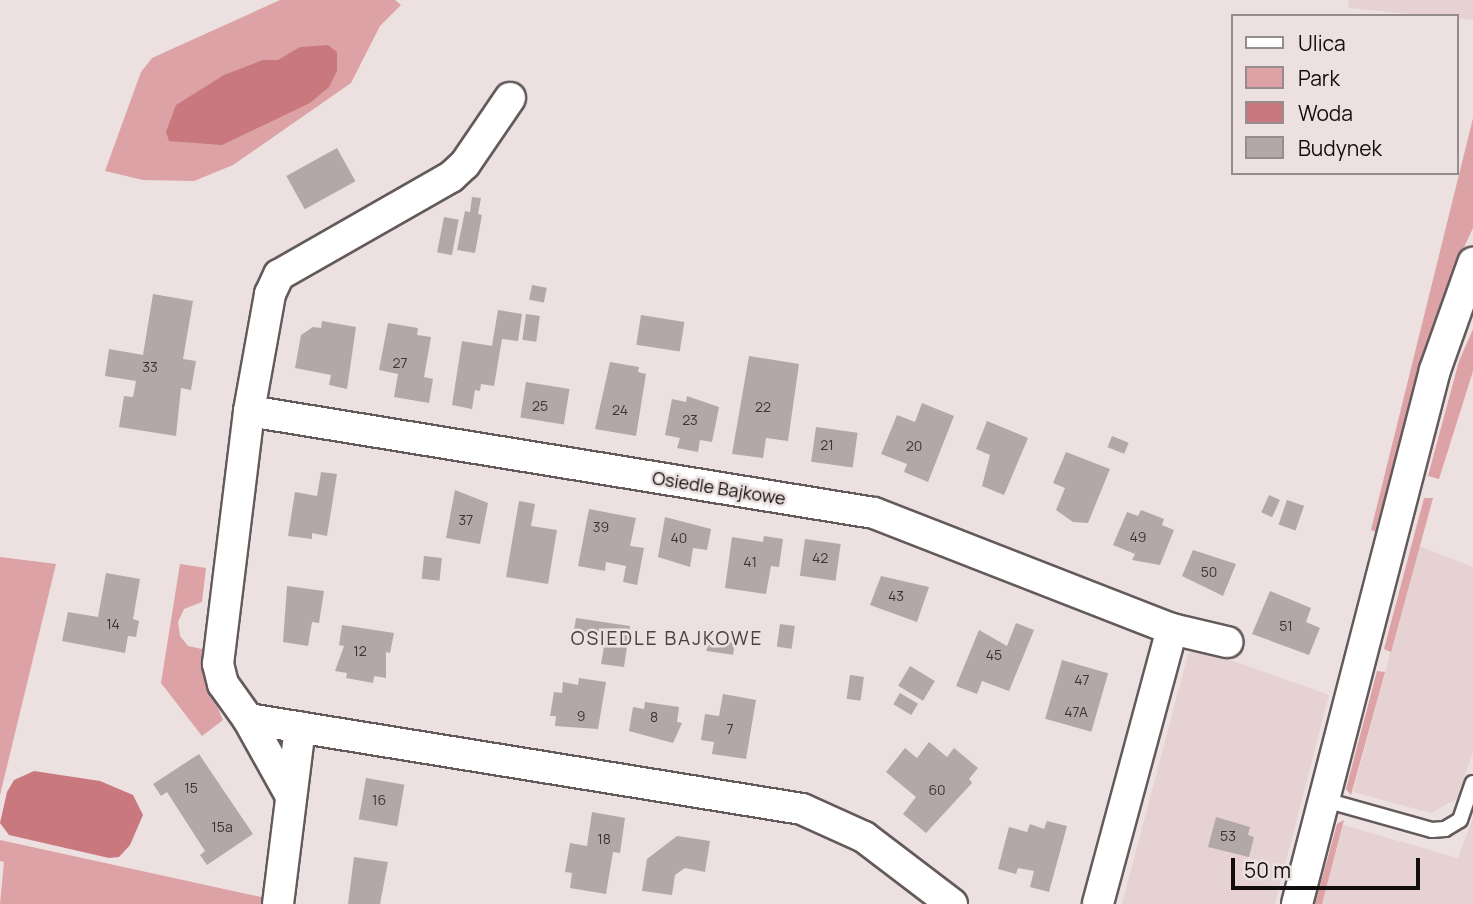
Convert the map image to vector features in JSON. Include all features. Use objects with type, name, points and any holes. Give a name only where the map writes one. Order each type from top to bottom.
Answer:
[{"type":"street","points":[[292,796],[248,719],[223,684],[218,664],[249,411],[270,294],[279,275],[451,177],[465,164],[510,98]]},
{"type":"street","points":[[1297,904],[1435,370],[1473,263]]},
{"type":"street","name":"Osiedle Bajkowe","points":[[249,411],[874,513],[1172,629],[1227,642]]},
{"type":"street","points":[[1098,904],[1172,629]]},
{"type":"street","points":[[248,719],[802,809],[864,837],[952,904]]},
{"type":"street","points":[[278,904],[300,727]]},
{"type":"lane","points":[[1325,800],[1432,830],[1445,829],[1460,820],[1473,783]]},
{"type":"shaded area","points":[[1349,0],[1473,0],[1473,20],[1459,19],[1459,14],[1410,14],[1348,8]]},
{"type":"shaded area","points":[[1419,546],[1473,567],[1473,752],[1457,799],[1431,813],[1353,792]]},
{"type":"shaded area","points":[[1197,648],[1329,695],[1275,904],[1122,904],[1188,654]]},
{"type":"shaded area","points":[[1473,818],[1473,904],[1322,904],[1343,825],[1458,858]]},
{"type":"green space","points":[[280,0],[395,0],[401,5],[380,26],[351,83],[233,165],[194,181],[143,180],[105,171],[141,72],[152,58]]},
{"type":"green space","points":[[1473,118],[1473,228],[1453,271],[1379,533],[1371,530]]},
{"type":"green space","points":[[1473,329],[1473,371],[1439,479],[1428,476],[1459,361]]},
{"type":"green space","points":[[1424,498],[1433,498],[1391,652],[1384,649]]},
{"type":"green space","points":[[0,557],[56,564],[0,795]]},
{"type":"green space","points":[[180,564],[206,568],[202,602],[184,609],[178,622],[180,636],[188,646],[202,649],[207,683],[223,720],[202,736],[161,683]]},
{"type":"green space","points":[[1377,671],[1385,672],[1351,795],[1346,789]]},
{"type":"green space","points":[[1344,820],[1322,904],[1315,904],[1337,824]]},
{"type":"green space","points":[[0,840],[265,898],[264,904],[0,904],[4,862],[0,861]]},
{"type":"water","points":[[328,45],[337,52],[337,71],[329,87],[310,103],[222,145],[169,141],[166,132],[176,105],[224,75],[263,60],[278,60],[300,47]]},
{"type":"water","points":[[34,771],[100,781],[133,795],[143,815],[130,845],[119,857],[109,858],[9,835],[0,823],[7,792],[14,780]]},
{"type":"building","points":[[337,148],[355,181],[305,209],[286,176]]},
{"type":"building","points":[[472,197],[481,198],[478,214],[482,215],[475,253],[457,250],[465,211],[470,212]]},
{"type":"building","points":[[444,217],[459,220],[452,255],[437,252]]},
{"type":"building","points":[[532,285],[547,288],[544,303],[529,300]]},
{"type":"building","points":[[153,294],[193,301],[183,359],[196,361],[191,390],[181,388],[176,436],[119,427],[124,396],[133,397],[136,381],[105,376],[109,349],[143,355]]},
{"type":"building","points":[[498,310],[522,314],[518,341],[502,339],[494,386],[481,384],[480,391],[475,390],[472,409],[452,405],[462,341],[492,346]]},
{"type":"building","points":[[526,314],[540,316],[536,342],[522,340]]},
{"type":"building","points":[[641,315],[684,322],[680,352],[636,345]]},
{"type":"building","points":[[322,321],[356,327],[347,389],[329,385],[331,375],[295,368],[301,335],[313,327],[321,328]]},
{"type":"building","points":[[388,323],[418,328],[417,335],[431,337],[424,377],[433,379],[429,403],[394,397],[398,374],[379,370]]},
{"type":"building","points":[[749,356],[799,364],[788,441],[766,438],[763,458],[732,454]]},
{"type":"building","points":[[610,362],[639,367],[638,372],[646,374],[636,436],[595,429]]},
{"type":"building","points":[[526,382],[569,389],[564,424],[520,418]]},
{"type":"building","points":[[687,396],[719,407],[712,442],[700,440],[698,452],[677,448],[680,438],[665,435],[672,399],[686,402]]},
{"type":"building","points":[[922,403],[954,416],[928,482],[904,472],[907,464],[881,454],[897,415],[915,422]]},
{"type":"building","points":[[987,421],[1028,438],[1004,495],[982,486],[990,455],[976,449]]},
{"type":"building","points":[[816,427],[858,433],[853,468],[811,462]]},
{"type":"building","points":[[1112,436],[1129,443],[1124,454],[1108,447]]},
{"type":"building","points":[[1066,452],[1110,469],[1088,523],[1073,522],[1056,510],[1065,488],[1053,483]]},
{"type":"building","points":[[321,472],[337,474],[327,536],[312,533],[312,539],[288,536],[295,492],[317,496]]},
{"type":"building","points":[[455,490],[488,503],[480,544],[446,538]]},
{"type":"building","points":[[1269,495],[1280,500],[1272,517],[1261,512]]},
{"type":"building","points":[[1287,500],[1304,506],[1296,530],[1279,525]]},
{"type":"building","points":[[519,501],[535,504],[531,526],[557,530],[548,584],[506,577]]},
{"type":"building","points":[[589,509],[636,518],[630,546],[644,548],[637,585],[623,582],[626,566],[606,562],[605,571],[578,566]]},
{"type":"building","points":[[1141,510],[1164,519],[1162,525],[1174,530],[1160,565],[1132,560],[1135,554],[1113,545],[1127,512],[1138,516]]},
{"type":"building","points":[[665,517],[711,529],[707,550],[693,548],[690,567],[658,557]]},
{"type":"building","points":[[764,536],[783,539],[779,567],[771,566],[766,594],[725,588],[732,537],[763,542]]},
{"type":"building","points":[[805,539],[841,544],[836,581],[800,576]]},
{"type":"building","points":[[1193,550],[1236,564],[1223,596],[1182,576]]},
{"type":"building","points":[[424,556],[442,558],[439,581],[422,579]]},
{"type":"building","points":[[106,573],[140,579],[133,619],[139,621],[136,637],[128,636],[125,653],[62,641],[68,612],[98,617]]},
{"type":"building","points":[[881,576],[929,587],[917,622],[870,605]]},
{"type":"building","points":[[287,586],[324,591],[319,623],[312,622],[308,646],[283,642]]},
{"type":"building","points":[[1270,591],[1311,608],[1306,622],[1320,628],[1309,655],[1252,634]]},
{"type":"building","points":[[576,618],[630,626],[624,667],[601,664],[606,635],[574,630]]},
{"type":"building","points":[[1016,623],[1034,630],[1009,691],[982,681],[977,694],[956,686],[979,630],[1007,646]]},
{"type":"building","points":[[780,624],[795,626],[792,649],[777,647]]},
{"type":"building","points":[[342,625],[394,633],[390,653],[386,652],[386,678],[374,676],[373,683],[346,678],[347,673],[335,671],[344,646],[339,645]]},
{"type":"building","points":[[708,639],[735,643],[733,655],[706,651]]},
{"type":"building","points":[[1062,660],[1108,673],[1091,732],[1045,719]]},
{"type":"building","points":[[910,666],[935,681],[923,701],[898,686]]},
{"type":"building","points":[[850,675],[864,677],[861,701],[847,699]]},
{"type":"building","points":[[579,678],[606,682],[598,729],[555,726],[556,716],[550,716],[554,692],[562,693],[563,682],[578,685]]},
{"type":"building","points":[[900,693],[918,704],[911,715],[893,704]]},
{"type":"building","points":[[723,694],[756,700],[746,759],[712,754],[714,742],[701,740],[705,714],[719,716]]},
{"type":"building","points":[[645,702],[679,707],[677,722],[682,723],[673,743],[629,731],[633,707],[644,709]]},
{"type":"building","points":[[929,742],[947,757],[954,748],[978,768],[969,779],[972,783],[926,833],[903,814],[916,797],[886,772],[905,748],[917,758]]},
{"type":"building","points":[[199,754],[253,834],[207,865],[200,855],[205,851],[167,792],[161,796],[153,784]]},
{"type":"building","points":[[366,778],[404,785],[397,826],[359,819]]},
{"type":"building","points":[[592,812],[625,818],[620,853],[613,852],[606,894],[570,888],[572,873],[565,872],[570,843],[587,846]]},
{"type":"building","points":[[1216,817],[1250,827],[1248,835],[1254,837],[1249,857],[1208,847]]},
{"type":"building","points":[[1047,821],[1067,826],[1049,892],[1030,887],[1034,871],[1018,868],[1016,874],[998,869],[1009,827],[1027,832],[1030,824],[1044,829]]},
{"type":"building","points":[[677,836],[710,841],[705,872],[685,868],[675,875],[672,895],[642,891],[647,859]]},
{"type":"building","points":[[354,857],[388,862],[380,904],[348,904]]},
{"type":"district","name":"OSIEDLE BAJKOWE","points":[[667,639]]}]
